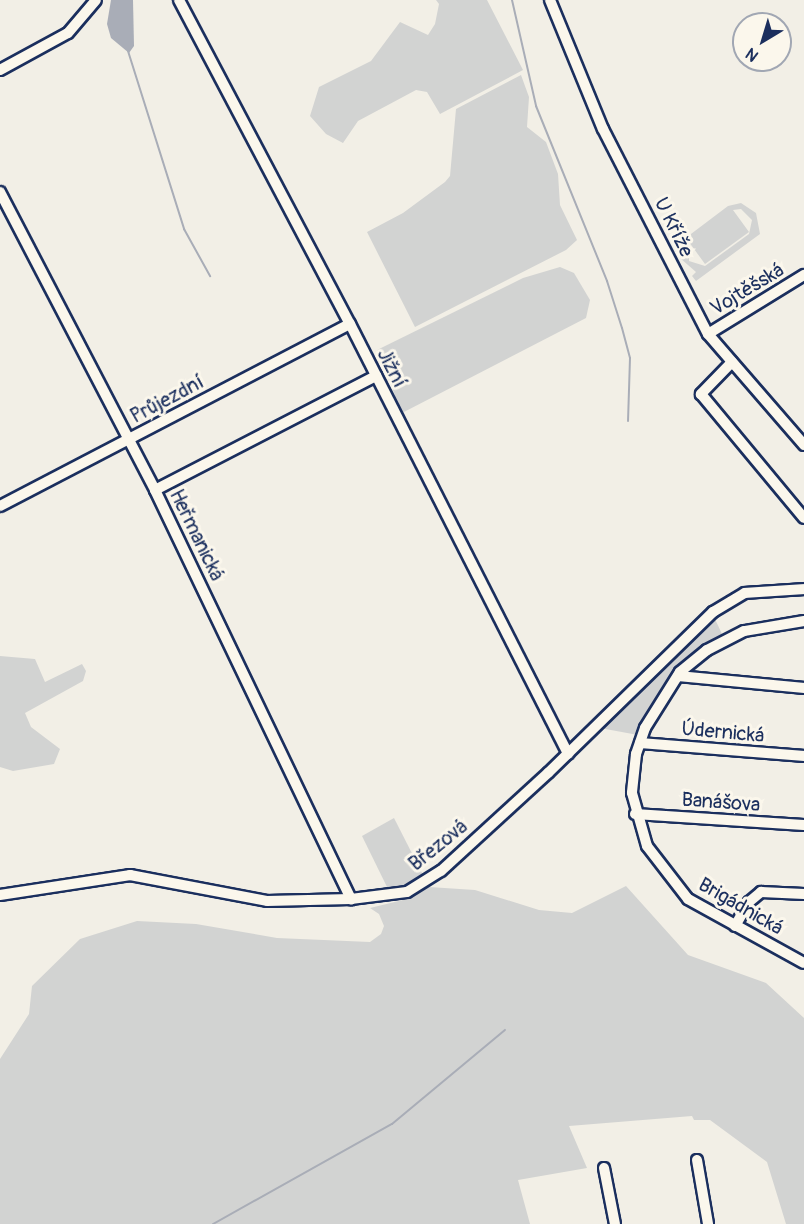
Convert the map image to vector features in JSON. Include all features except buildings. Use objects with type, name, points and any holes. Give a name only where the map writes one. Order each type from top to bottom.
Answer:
[{"type":"street","points":[[0,70],[68,33],[96,0]]},
{"type":"street","name":"Jižní","points":[[179,0],[350,324],[568,753]]},
{"type":"street","name":"U Kříže","points":[[550,0],[603,129],[708,334],[804,446]]},
{"type":"street","name":"Heřmanická","points":[[0,192],[155,490],[351,899]]},
{"type":"street","name":"Vojtěšská","points":[[708,334],[804,276]]},
{"type":"street","name":"Průjezdní","points":[[0,506],[350,324]]},
{"type":"street","points":[[732,362],[701,394],[804,518]]},
{"type":"street","points":[[155,490],[376,376]]},
{"type":"street","name":"Březová","points":[[0,895],[130,875],[267,901],[351,899],[407,892],[441,871],[568,753],[712,612],[745,593],[804,589]]},
{"type":"street","name":"Brigádnická","points":[[804,621],[744,631],[707,650],[678,676],[654,710],[640,743],[632,777],[635,814],[647,846],[674,884],[700,907],[804,963]]},
{"type":"street","points":[[678,676],[804,688]]},
{"type":"street","name":"Údernická","points":[[640,743],[804,756]]},
{"type":"street","name":"Banášova","points":[[635,814],[804,825]]},
{"type":"street","points":[[735,926],[748,902],[761,892],[804,894]]},
{"type":"street","points":[[697,1160],[708,1224]]},
{"type":"street","points":[[604,1168],[615,1224]]},
{"type":"shaded area","points":[[111,0],[133,0],[134,46],[129,53],[111,38],[107,24]]},
{"type":"shaded area","points":[[436,0],[487,0],[523,70],[440,114],[427,92],[416,90],[358,121],[343,143],[326,134],[310,116],[319,87],[371,61],[400,22],[428,35],[435,24],[439,4]]},
{"type":"shaded area","points":[[521,75],[529,97],[527,127],[546,142],[558,174],[560,205],[577,240],[566,250],[415,327],[367,232],[403,213],[450,176],[456,109]]},
{"type":"shaded area","points":[[741,203],[756,213],[760,234],[696,281],[692,276],[696,272],[680,258],[683,240],[728,206]],"holes":[[[741,209],[752,220],[749,234],[705,266],[689,261],[689,242],[705,264],[749,232],[733,210]]]},
{"type":"shaded area","points":[[560,267],[574,273],[590,300],[586,318],[402,413],[377,350],[523,278]]},
{"type":"shaded area","points":[[714,617],[722,634],[673,671],[649,707],[638,735],[600,728]]},
{"type":"shaded area","points":[[0,656],[35,659],[45,682],[82,664],[86,671],[83,681],[25,713],[31,727],[60,749],[54,764],[13,771],[0,767]]},
{"type":"shaded area","points":[[394,818],[424,877],[410,886],[389,891],[362,836]]},
{"type":"shaded area","points":[[626,886],[688,955],[766,983],[804,1018],[804,1224],[786,1224],[767,1162],[710,1120],[694,1120],[692,1116],[569,1126],[587,1168],[518,1180],[530,1224],[0,1224],[0,1059],[29,1014],[32,986],[80,939],[137,921],[196,924],[277,938],[370,942],[381,934],[384,926],[379,914],[370,908],[407,899],[429,887],[475,890],[539,910],[572,913]]},
{"type":"waterway","points":[[512,0],[536,106],[607,281],[622,328],[630,358],[628,421]]},
{"type":"waterway","points":[[128,51],[184,229],[210,276]]},
{"type":"waterway","points":[[213,1224],[392,1124],[505,1030]]}]
